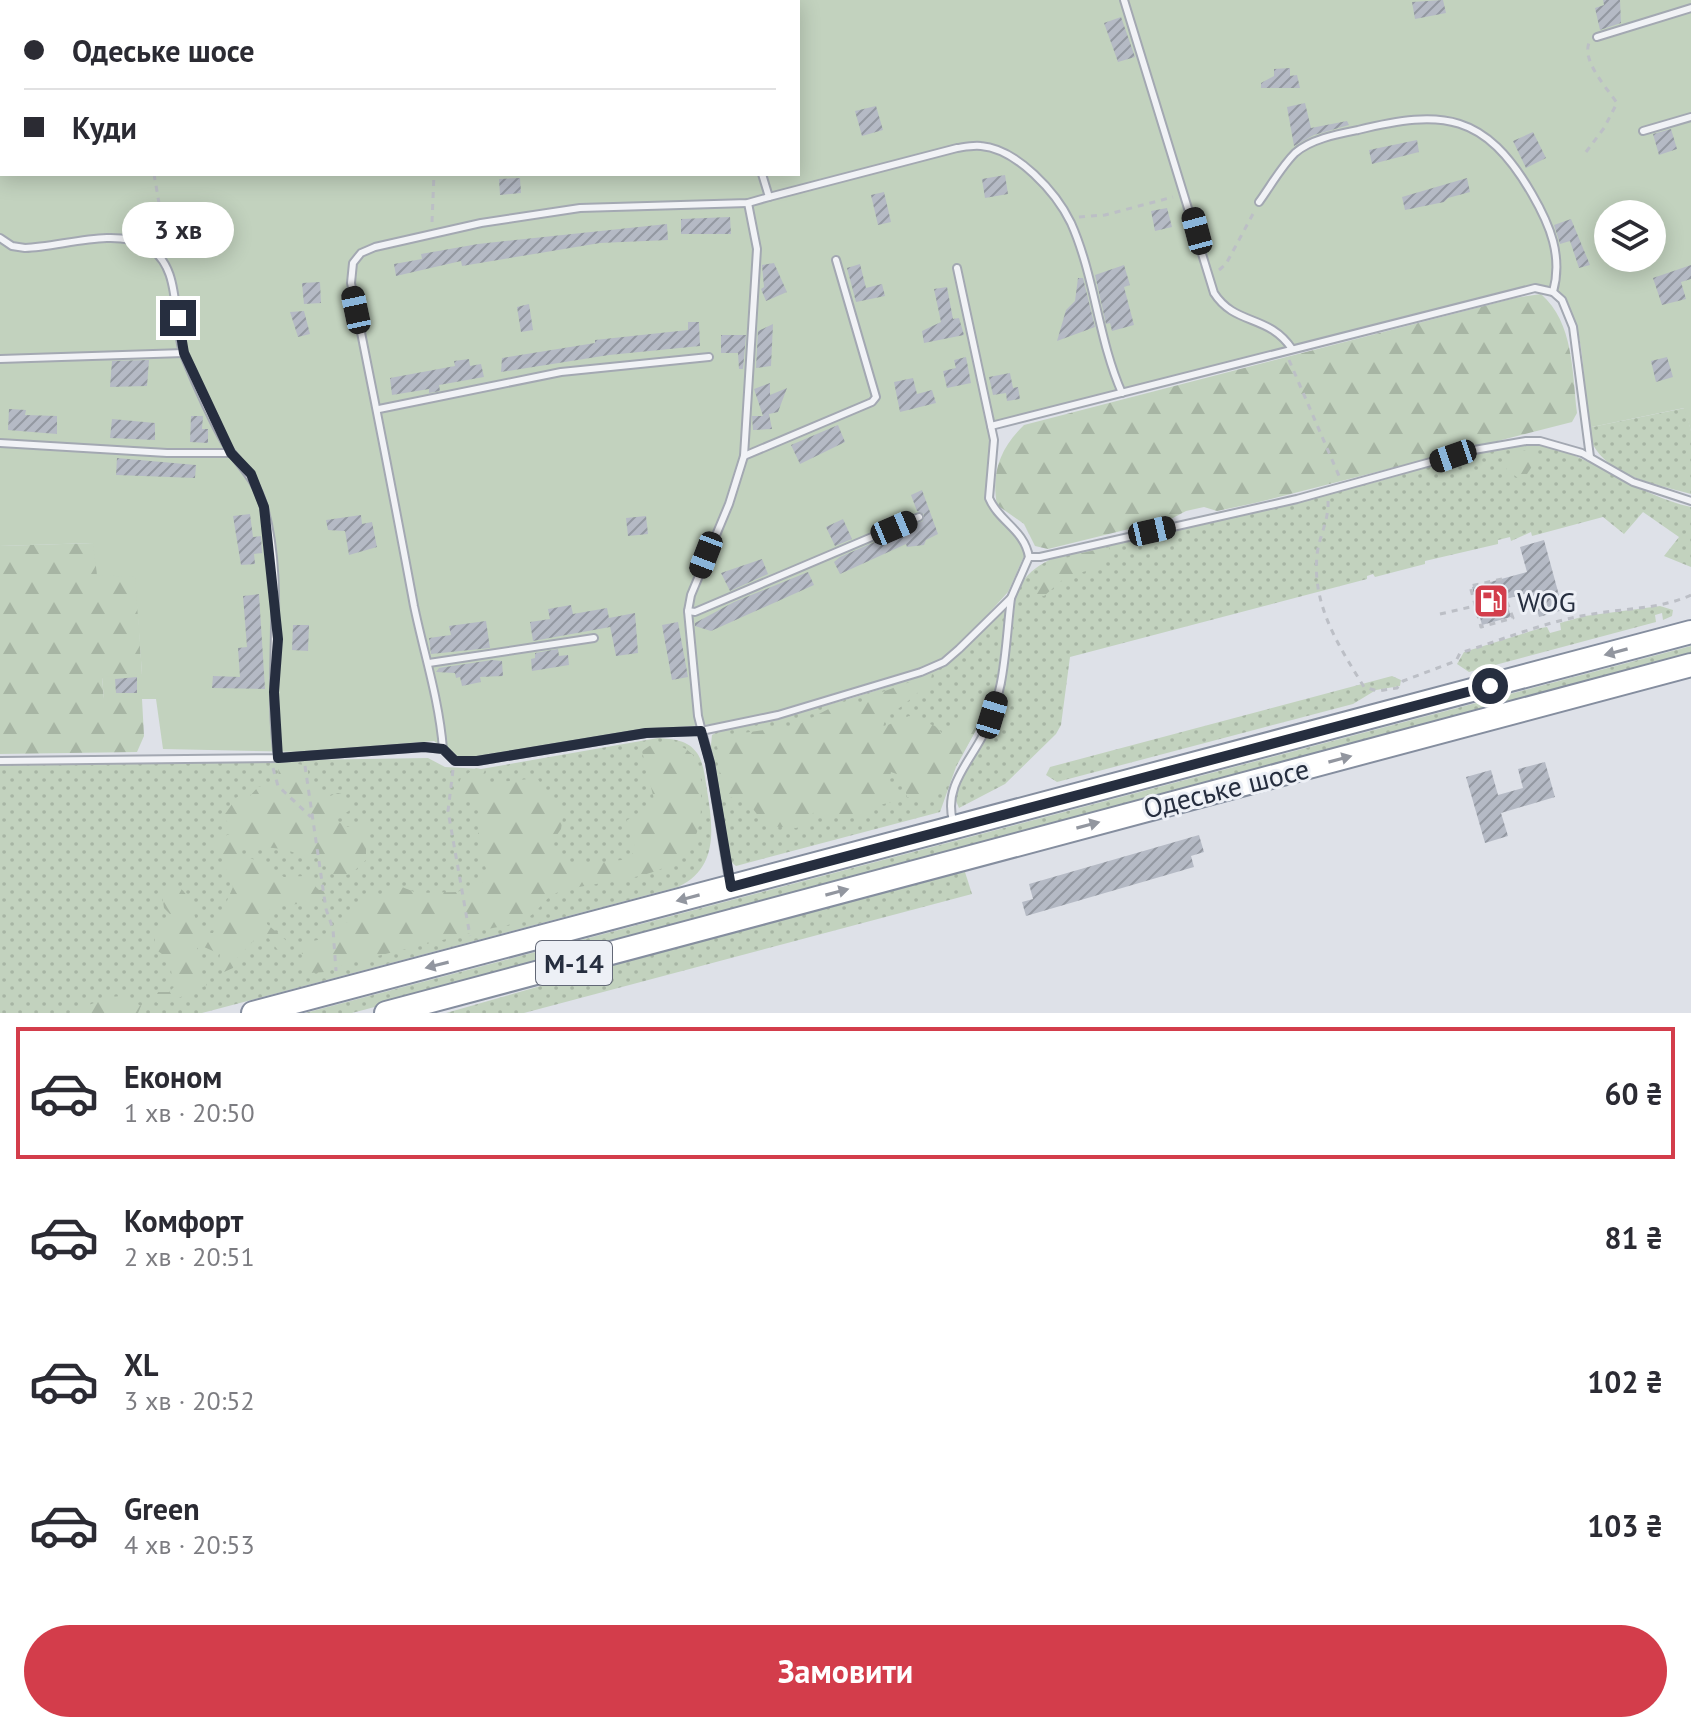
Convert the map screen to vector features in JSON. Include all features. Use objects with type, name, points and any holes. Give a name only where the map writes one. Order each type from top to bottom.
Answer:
[{"type":"highway","name":"Одеське шосе","points":[[253,1013],[1691,632]]},
{"type":"highway","name":"Одеське шосе","points":[[386,1013],[1691,665]]},
{"type":"lane","points":[[1124,0],[1186,193],[1214,293],[1233,314],[1270,325],[1292,349]]},
{"type":"lane","points":[[1597,37],[1691,8]]},
{"type":"lane","points":[[1643,131],[1691,117]]},
{"type":"lane","points":[[1259,202],[1296,153],[1309,145],[1401,119],[1452,120],[1476,131],[1515,166],[1555,243],[1558,262],[1553,292]]},
{"type":"lane","points":[[1011,598],[944,662],[921,672],[778,715],[701,731],[646,733],[477,761],[455,761],[443,749],[440,715],[417,622],[379,409],[351,283],[353,263],[361,253],[375,247],[507,218],[580,208],[748,203],[980,145],[1017,160],[1037,178],[1067,217],[1111,368],[1122,393]]},
{"type":"lane","points":[[763,176],[769,197]]},
{"type":"lane","points":[[731,887],[710,763],[701,731],[688,611],[691,595],[729,504],[744,456],[757,249],[748,203]]},
{"type":"lane","points":[[0,238],[12,246],[25,248],[110,239],[142,243],[159,253],[175,296],[184,353],[231,453],[251,474],[266,519],[278,639],[274,692],[275,757]]},
{"type":"lane","points":[[744,456],[872,402],[876,397],[836,260]]},
{"type":"lane","points":[[955,827],[950,795],[992,715],[1003,672],[1011,598],[1029,557],[1026,542],[993,507],[989,498],[995,444],[957,268]]},
{"type":"lane","points":[[991,426],[1535,288],[1553,292],[1562,300],[1573,327],[1590,457]]},
{"type":"lane","points":[[0,359],[184,353]]},
{"type":"lane","points":[[379,409],[561,372],[709,357]]},
{"type":"lane","points":[[1029,557],[1331,490],[1474,450],[1526,441],[1540,441],[1590,457],[1633,482],[1691,501]]},
{"type":"lane","points":[[0,443],[167,453],[231,453]]},
{"type":"lane","points":[[688,611],[695,612],[919,517]]},
{"type":"lane","points":[[429,663],[594,638]]},
{"type":"lane","points":[[0,761],[275,757],[443,749]]},
{"type":"path","points":[[1586,152],[1617,103],[1587,53],[1587,45],[1597,37]]},
{"type":"path","points":[[154,176],[165,238],[159,253]]},
{"type":"path","points":[[432,234],[434,176]]},
{"type":"path","points":[[1067,217],[1105,215],[1186,193]]},
{"type":"path","points":[[1209,277],[1226,264],[1259,202]]},
{"type":"path","points":[[1292,349],[1288,363],[1302,385],[1342,482],[1331,490],[1327,525],[1317,554],[1318,595],[1333,640],[1364,687],[1369,690],[1397,688],[1403,681],[1456,661],[1460,653],[1541,627],[1585,615],[1666,606],[1691,595]]},
{"type":"path","points":[[1508,576],[1470,586],[1481,627],[1513,618],[1508,602],[1515,601]]},
{"type":"path","points":[[1440,614],[1475,606]]},
{"type":"path","points":[[303,754],[326,909],[336,949],[333,963],[343,989]]},
{"type":"path","points":[[275,757],[278,786],[311,817]]},
{"type":"path","points":[[455,761],[448,811],[473,956]]},
{"type":"green space","points":[[800,0],[1691,0],[1691,431],[1684,408],[1587,428],[1583,363],[1574,317],[1564,299],[1550,288],[1530,285],[987,424],[992,449],[986,489],[989,504],[997,518],[1018,540],[1025,554],[1008,592],[959,646],[927,668],[775,713],[726,723],[644,730],[471,759],[457,757],[434,741],[307,752],[163,749],[156,699],[104,699],[102,677],[142,674],[135,577],[97,575],[93,543],[0,546],[0,176],[800,176]]},
{"type":"green space","points":[[1541,294],[1560,319],[1570,349],[1577,413],[1572,422],[1255,503],[1217,511],[1204,507],[1186,511],[1171,519],[1141,522],[1129,529],[1048,549],[1035,546],[1024,524],[997,505],[995,482],[999,462],[1024,425],[1515,298]]},
{"type":"green space","points":[[1685,408],[1691,431],[1691,494],[1644,481],[1614,467],[1592,444],[1587,428]]},
{"type":"green space","points":[[1539,444],[1578,457],[1652,494],[1691,507],[1691,567],[1664,556],[1679,537],[1643,512],[1624,534],[1603,517],[1532,536],[1531,532],[1511,541],[1510,537],[1498,540],[1498,544],[1425,561],[1425,564],[1375,577],[1373,574],[1367,579],[1070,657],[1061,725],[1056,734],[1005,784],[959,808],[954,796],[990,730],[1001,697],[1016,594],[1027,576],[1042,564],[1055,557],[1372,483],[1475,454]]},
{"type":"green space","points":[[1522,450],[1533,452],[1535,462],[1525,477],[1518,478],[1507,470],[1502,459]]},
{"type":"green space","points":[[94,543],[136,577],[142,675],[102,678],[104,699],[142,699],[144,736],[137,752],[0,754],[0,546]]},
{"type":"green space","points":[[1110,547],[1102,567],[1067,576],[1044,596],[1035,595],[1045,566],[1077,554]]},
{"type":"green space","points":[[1007,601],[996,693],[956,767],[940,812],[736,866],[730,861],[710,754],[712,735],[720,730],[879,690],[938,667],[963,650]]},
{"type":"green space","points":[[1660,606],[1673,610],[1672,616],[1663,620],[1662,613],[1655,615],[1656,622],[1469,672],[1457,664],[1464,652],[1541,628],[1547,627],[1550,633],[1561,630],[1560,623],[1585,616]]},
{"type":"green space","points":[[1691,646],[1691,657],[352,1013],[305,1013]]},
{"type":"green space","points":[[932,674],[930,683],[886,717],[883,727],[909,716],[935,726],[947,738],[977,698],[986,697],[988,700],[984,716],[943,788],[935,794],[921,799],[907,797],[902,776],[891,772],[889,781],[900,795],[898,801],[874,806],[868,814],[826,816],[819,809],[808,817],[806,825],[796,828],[766,826],[750,805],[720,793],[721,759],[717,747],[722,736],[798,725],[838,704],[865,706],[871,696]]},
{"type":"green space","points":[[1392,676],[1401,680],[1400,686],[1376,690],[1353,704],[1057,782],[1046,775],[1050,767]]},
{"type":"green space","points":[[658,738],[685,743],[697,753],[704,771],[709,804],[711,832],[707,858],[691,879],[678,887],[202,1013],[0,1013],[0,765],[428,758],[445,767],[481,769]]},
{"type":"green space","points":[[654,743],[668,743],[687,750],[696,759],[700,770],[698,830],[688,849],[672,863],[630,878],[559,892],[516,923],[349,963],[325,972],[309,973],[307,970],[302,958],[305,946],[324,938],[349,921],[362,900],[397,885],[417,893],[457,892],[486,881],[488,875],[478,843],[478,803],[466,799],[456,802],[454,795],[461,778],[476,768],[485,770],[481,779],[484,784],[537,778],[563,816],[561,829],[552,842],[562,859],[581,865],[629,859],[634,844],[627,820],[656,807],[642,751]]},
{"type":"green space","points":[[283,761],[308,766],[308,780],[318,789],[322,799],[338,793],[345,795],[349,811],[339,816],[337,821],[347,827],[366,823],[366,860],[351,874],[337,876],[328,871],[323,857],[307,859],[276,848],[241,848],[238,855],[256,860],[284,877],[305,876],[319,890],[329,889],[330,895],[265,912],[267,924],[289,943],[290,949],[277,949],[266,935],[259,935],[236,959],[233,968],[224,972],[218,966],[220,954],[204,947],[197,948],[201,963],[193,978],[205,978],[207,985],[170,1002],[157,1003],[154,992],[169,992],[174,987],[169,959],[155,949],[155,937],[174,918],[164,908],[162,895],[174,885],[180,888],[189,900],[203,933],[213,933],[233,887],[217,845],[219,838],[230,834],[230,825],[223,817],[237,797],[249,797],[258,787],[279,781],[278,765]]},
{"type":"green space","points":[[965,872],[972,894],[524,1013],[446,1013],[876,890]]},
{"type":"green space","points":[[124,996],[141,1006],[138,1013],[69,1013],[109,997]]},
{"type":"building","points":[[1443,0],[1446,13],[1415,19],[1412,2]]},
{"type":"building","points":[[1603,0],[1620,0],[1621,23],[1600,30],[1595,8],[1604,5]]},
{"type":"building","points":[[1121,17],[1135,57],[1118,62],[1104,23]]},
{"type":"building","points":[[1290,68],[1290,76],[1297,75],[1300,88],[1261,88],[1261,83],[1274,76],[1274,69]]},
{"type":"building","points":[[1305,103],[1311,128],[1347,121],[1349,125],[1314,135],[1294,146],[1287,107]]},
{"type":"building","points":[[876,106],[883,130],[862,136],[855,111]]},
{"type":"building","points":[[1671,129],[1677,149],[1659,155],[1653,134]]},
{"type":"building","points":[[1533,132],[1546,158],[1526,168],[1513,141]]},
{"type":"building","points":[[1417,140],[1419,152],[1372,164],[1369,150]]},
{"type":"building","points":[[1005,175],[1008,194],[985,198],[982,179]]},
{"type":"building","points":[[520,178],[521,193],[500,195],[499,179]]},
{"type":"building","points":[[1467,178],[1470,192],[1444,202],[1405,210],[1402,197]]},
{"type":"building","points":[[884,192],[891,222],[878,225],[871,195]]},
{"type":"building","points":[[1167,208],[1172,227],[1155,231],[1151,211]]},
{"type":"building","points":[[730,217],[731,234],[681,234],[681,219]]},
{"type":"building","points":[[1571,219],[1590,265],[1579,268],[1570,241],[1560,244],[1554,225]]},
{"type":"building","points":[[667,224],[668,240],[600,243],[462,266],[461,261],[396,276],[394,264],[422,259],[421,254],[478,244]]},
{"type":"building","points":[[774,263],[787,292],[766,301],[761,289],[764,287],[762,265]]},
{"type":"building","points":[[860,264],[866,288],[882,284],[885,296],[856,302],[847,268]]},
{"type":"building","points":[[1124,265],[1130,285],[1124,287],[1134,325],[1112,331],[1110,323],[1106,324],[1095,275]]},
{"type":"building","points":[[1691,265],[1691,279],[1681,282],[1686,299],[1662,305],[1653,278]]},
{"type":"building","points":[[1078,278],[1083,278],[1095,327],[1057,341],[1066,310],[1075,301]]},
{"type":"building","points":[[320,282],[321,303],[304,304],[302,283]]},
{"type":"building","points":[[947,287],[953,319],[959,318],[964,335],[924,343],[922,331],[941,322],[934,289]]},
{"type":"building","points":[[529,304],[533,330],[521,332],[517,307]]},
{"type":"building","points":[[304,311],[310,334],[298,337],[290,312]]},
{"type":"building","points":[[688,322],[699,322],[700,346],[609,355],[501,372],[502,358],[595,343],[595,340],[688,330]]},
{"type":"building","points":[[773,324],[771,366],[756,368],[758,331]]},
{"type":"building","points":[[721,335],[746,335],[743,369],[739,369],[738,353],[721,353]]},
{"type":"building","points":[[966,357],[971,383],[947,388],[943,371],[956,368],[954,360]]},
{"type":"building","points":[[1667,357],[1673,377],[1656,382],[1651,361]]},
{"type":"building","points":[[469,359],[470,366],[481,364],[484,377],[439,385],[440,391],[429,393],[429,389],[392,395],[390,378],[455,366],[454,361]]},
{"type":"building","points":[[149,360],[147,386],[110,387],[112,361]]},
{"type":"building","points":[[1010,373],[1013,388],[1018,387],[1020,399],[1007,401],[1006,393],[993,395],[989,377]]},
{"type":"building","points":[[913,378],[917,394],[932,390],[936,403],[900,412],[894,382]]},
{"type":"building","points":[[770,383],[770,395],[787,388],[778,412],[769,414],[772,429],[753,430],[752,416],[763,416],[754,389]]},
{"type":"building","points":[[9,409],[26,410],[25,415],[57,416],[57,434],[8,430]]},
{"type":"building","points":[[191,416],[203,416],[202,429],[208,429],[208,443],[190,442]]},
{"type":"building","points":[[112,419],[155,423],[155,440],[110,438]]},
{"type":"building","points":[[838,425],[845,442],[800,464],[791,445]]},
{"type":"building","points":[[117,458],[196,465],[195,478],[116,475]]},
{"type":"building","points":[[922,490],[938,534],[926,540],[924,545],[907,547],[906,544],[840,574],[834,562],[840,557],[923,521],[924,514],[917,511],[911,495]]},
{"type":"building","points":[[250,514],[253,537],[261,536],[262,553],[254,554],[255,564],[241,565],[233,516]]},
{"type":"building","points":[[361,515],[362,524],[372,522],[377,547],[349,555],[345,531],[328,530],[326,520]]},
{"type":"building","points":[[646,516],[648,534],[628,536],[626,518]]},
{"type":"building","points":[[843,519],[852,539],[835,546],[826,527]]},
{"type":"building","points":[[1544,540],[1563,610],[1539,617],[1532,592],[1506,599],[1511,617],[1482,625],[1472,587],[1527,572],[1520,547]]},
{"type":"building","points":[[762,559],[768,574],[730,591],[721,573]]},
{"type":"building","points":[[808,572],[814,585],[711,631],[695,626],[695,623],[734,602]]},
{"type":"building","points":[[259,594],[265,689],[212,688],[213,676],[240,677],[238,648],[247,647],[243,596]]},
{"type":"building","points":[[571,605],[573,614],[607,608],[609,618],[635,613],[638,653],[616,656],[609,621],[610,627],[533,641],[530,622],[550,619],[548,609]]},
{"type":"building","points":[[486,621],[490,648],[431,654],[429,638],[451,635],[449,626]]},
{"type":"building","points":[[678,622],[688,677],[672,680],[662,625]]},
{"type":"building","points":[[293,625],[309,625],[308,651],[292,650]]},
{"type":"building","points":[[558,649],[559,656],[568,655],[569,665],[532,671],[531,659],[535,658],[535,653]]},
{"type":"building","points":[[502,661],[503,676],[480,677],[481,682],[462,686],[460,677],[456,678],[455,673],[436,672],[439,668]]},
{"type":"building","points":[[137,677],[137,693],[116,693],[115,679]]},
{"type":"building","points":[[1545,762],[1555,797],[1501,813],[1508,836],[1485,843],[1466,777],[1491,770],[1498,795],[1523,788],[1518,769]]},
{"type":"building","points":[[1199,835],[1204,852],[1191,856],[1194,867],[1026,916],[1022,902],[1033,899],[1029,884]]},
{"type":"place","name":"WOG","points":[[1491,601]]},
{"type":"route","points":[[178,318],[184,353],[231,453],[251,474],[264,507],[278,639],[274,692],[278,758],[424,747],[443,749],[455,761],[464,762],[646,733],[701,731],[716,790],[724,858],[731,887],[1490,686]]}]
